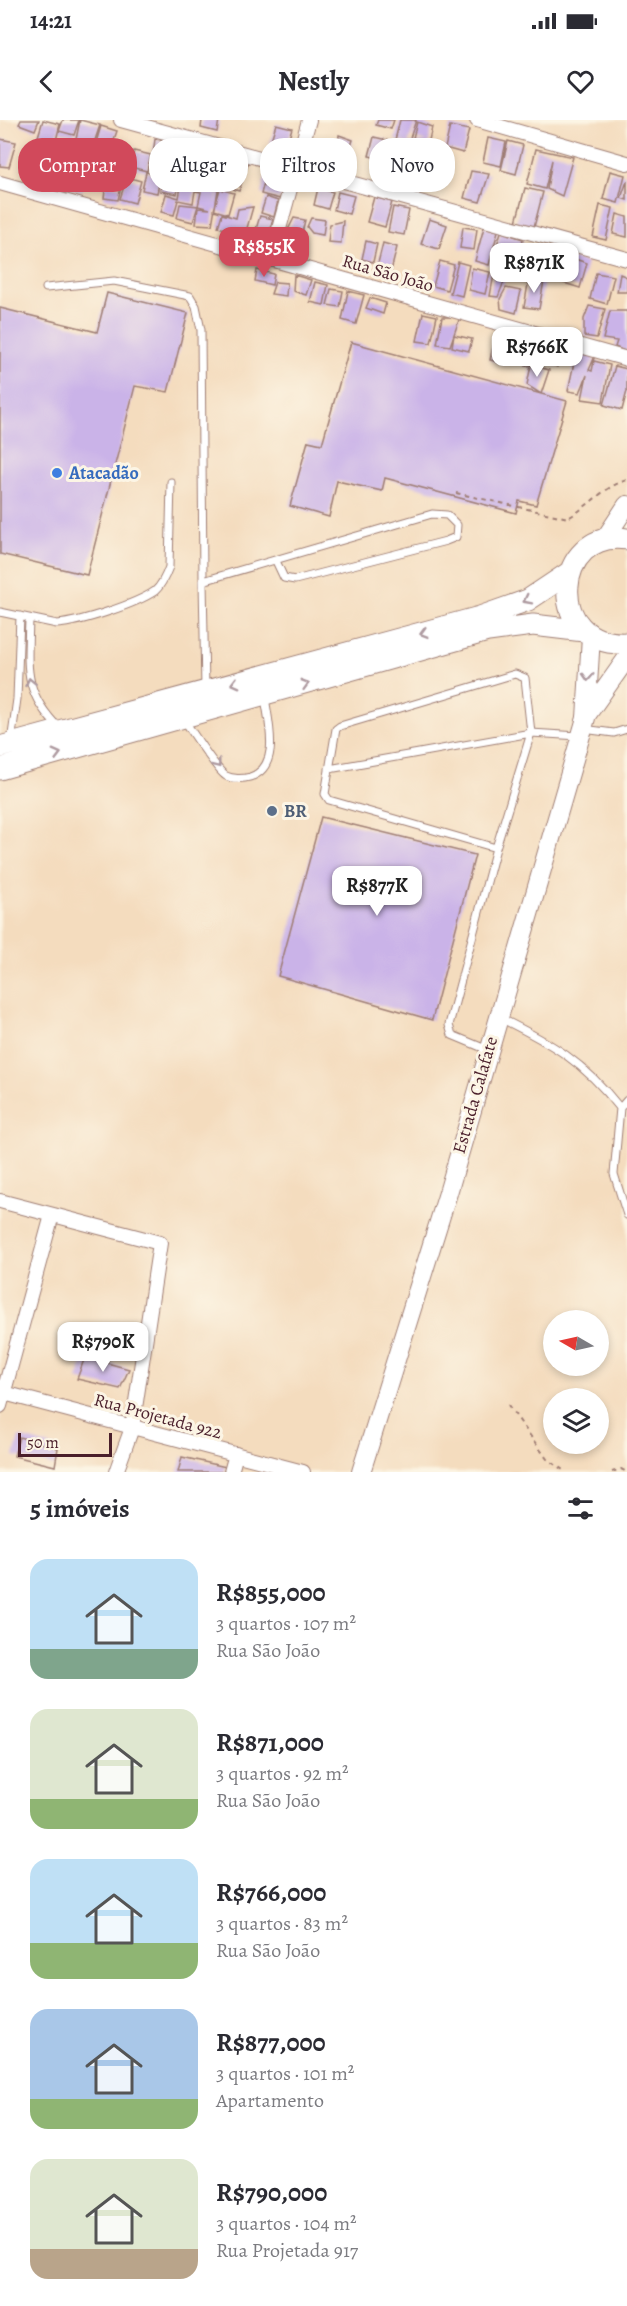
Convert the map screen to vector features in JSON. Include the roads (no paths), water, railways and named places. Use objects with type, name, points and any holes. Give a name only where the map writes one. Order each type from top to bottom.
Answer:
[{"type":"main road","points":[[627,539],[604,540],[589,547],[578,558],[570,572],[566,588],[568,604],[574,619],[588,633],[603,641],[627,643]]},
{"type":"main road","points":[[0,769],[264,695],[484,624],[528,600],[570,572]]},
{"type":"main road","points":[[5,745],[205,691],[484,624],[533,625],[588,633]]},
{"type":"street","points":[[121,120],[260,158]]},
{"type":"street","points":[[304,138],[309,120]]},
{"type":"street","points":[[477,120],[627,163]]},
{"type":"street","name":"Rua São João","points":[[0,183],[627,359]]},
{"type":"street","points":[[357,185],[627,259]]},
{"type":"street","points":[[271,258],[289,192]]},
{"type":"street","points":[[604,540],[627,505]]},
{"type":"street","name":"Estrada Calafate","points":[[361,1472],[448,1193],[582,728],[588,633]]},
{"type":"street","name":"Estrada Calafate","points":[[582,728],[627,658]]},
{"type":"street","points":[[0,1201],[160,1243],[132,1428],[116,1472]]},
{"type":"street","points":[[2,1399],[52,1215]]},
{"type":"street","name":"Rua Projetada 922","points":[[2,1399],[132,1428],[303,1472]]},
{"type":"street","points":[[231,1472],[236,1454]]},
{"type":"lane","points":[[46,288],[114,281],[190,297],[196,306],[201,330],[205,691]]},
{"type":"lane","points":[[0,612],[57,624],[66,623],[108,611],[156,590],[169,567],[171,482]]},
{"type":"lane","points":[[203,581],[432,514],[447,515],[457,525],[456,537],[446,541],[295,580],[284,578],[276,561]]},
{"type":"lane","points":[[5,745],[17,699],[20,616]]},
{"type":"lane","points":[[29,618],[27,669],[33,696],[61,730]]},
{"type":"lane","points":[[488,1050],[452,1035],[449,1025],[496,848],[531,733],[525,678],[515,674],[336,729],[325,794],[329,801],[496,848]]},
{"type":"lane","points":[[182,717],[226,776],[238,779],[250,777],[260,772],[268,760],[271,739],[264,695]]},
{"type":"lane","points":[[329,769],[531,733],[582,728],[614,733],[627,729]]},
{"type":"lane","points":[[498,1017],[572,1057],[599,1081],[620,1108]]},
{"type":"lane","points":[[627,1100],[620,1108],[614,1174],[627,1215]]},
{"type":"place","name":"Atacadão","points":[[57,473]]},
{"type":"place","name":"BR","points":[[272,811]]}]
